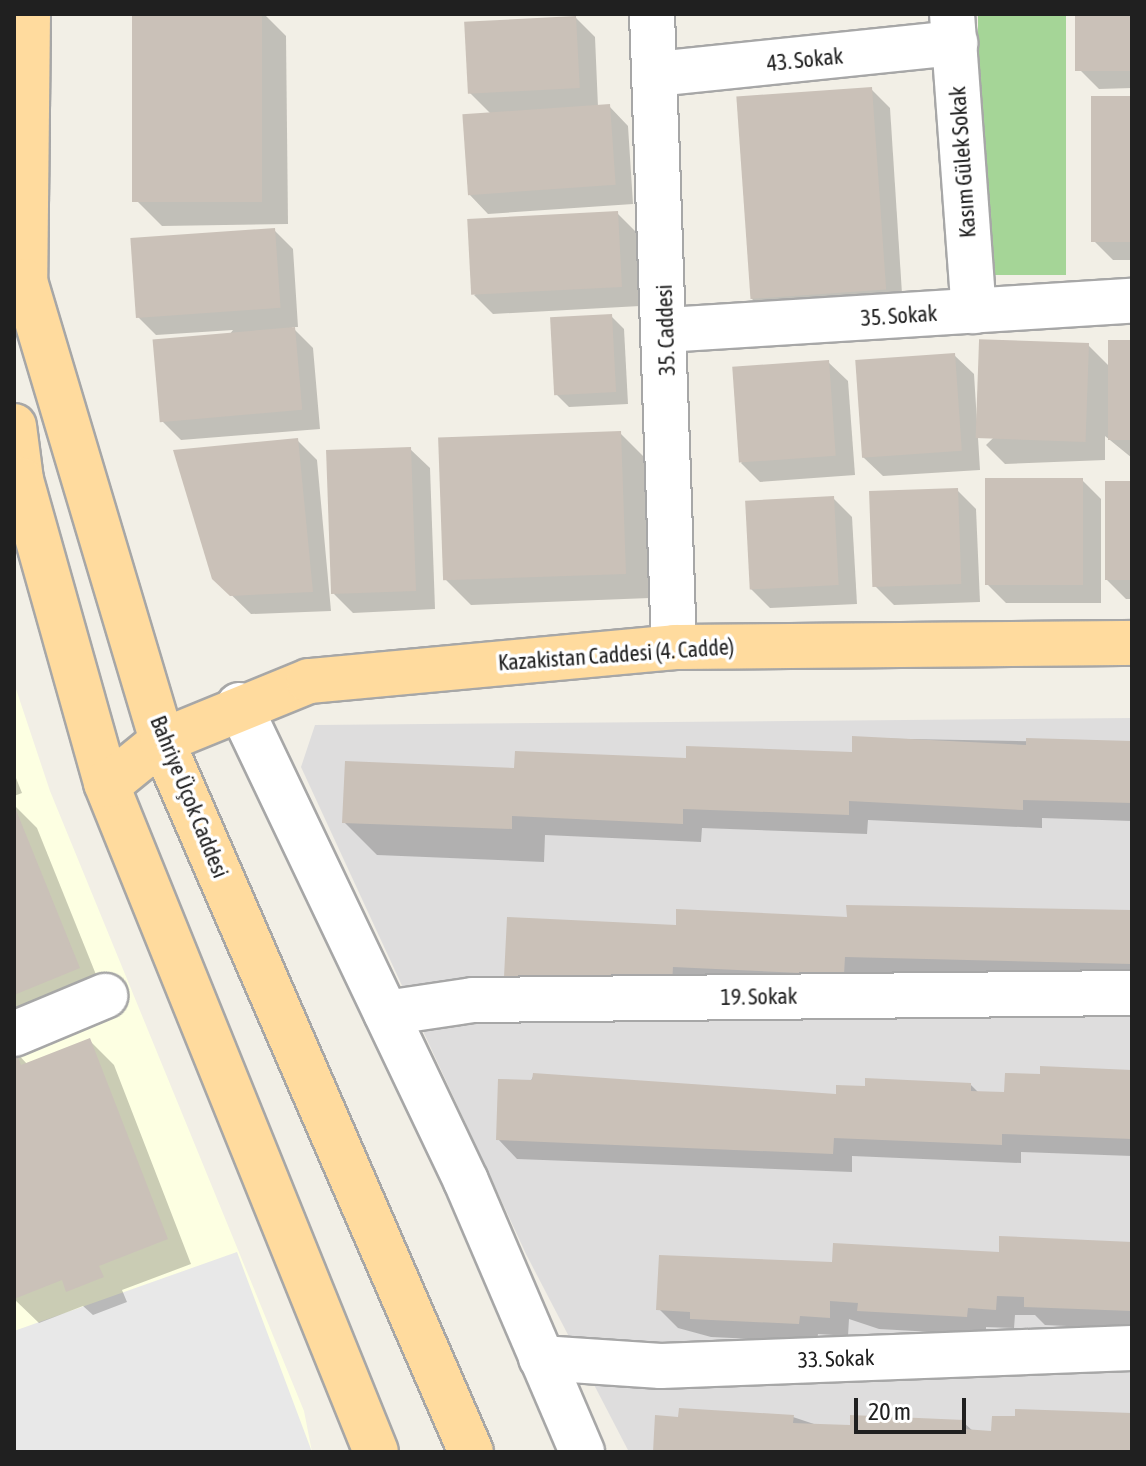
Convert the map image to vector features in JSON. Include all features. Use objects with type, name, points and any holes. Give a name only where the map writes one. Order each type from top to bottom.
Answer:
[{"type":"main road","name":"Bahriye Üçok Caddesi","points":[[28,14],[25,281],[162,741],[471,1452]]},
{"type":"main road","points":[[14,426],[21,480],[108,785],[374,1450]]},
{"type":"main road","name":"Kazakistan Caddesi (4. Cadde)","points":[[108,785],[162,741],[239,705],[309,681],[674,647],[1132,643]]},
{"type":"street","name":"35. Caddesi","points":[[652,14],[666,330],[674,647]]},
{"type":"street","name":"43. Sokak","points":[[655,74],[954,29]]},
{"type":"street","name":"Kasım Gülek Sokak","points":[[954,29],[974,311]]},
{"type":"street","name":"35. Sokak","points":[[666,330],[1132,301]]},
{"type":"street","points":[[239,705],[386,1013],[582,1452]]},
{"type":"street","name":"19. Sokak","points":[[386,1013],[473,1000],[1132,993]]},
{"type":"street","points":[[14,1034],[105,996]]},
{"type":"street","name":"33. Sokak","points":[[541,1358],[661,1366],[1132,1348]]},
{"type":"shaded area","points":[[14,683],[50,791],[304,1411],[312,1452],[14,1452]]},
{"type":"shaded area","points":[[1132,718],[1132,1452],[629,1452],[526,1254],[301,767],[315,725]]},
{"type":"shaded area","points":[[237,1252],[312,1452],[14,1452],[14,1331]]},
{"type":"green space","points":[[978,14],[1066,14],[1066,275],[978,275]]},
{"type":"building","points":[[132,14],[262,14],[262,202],[132,202]]},
{"type":"building","points":[[1075,14],[1132,14],[1132,71],[1075,71]]},
{"type":"building","points":[[576,16],[580,88],[468,94],[464,22]]},
{"type":"building","points":[[872,87],[886,290],[750,299],[736,96]]},
{"type":"building","points":[[1091,96],[1132,96],[1132,242],[1091,242]]},
{"type":"building","points":[[610,104],[616,185],[468,195],[462,114]]},
{"type":"building","points":[[618,211],[622,287],[471,295],[467,219]]},
{"type":"building","points":[[275,228],[281,308],[136,318],[130,238]]},
{"type":"building","points":[[612,314],[616,392],[554,395],[550,317]]},
{"type":"building","points":[[295,327],[302,410],[160,422],[153,339]]},
{"type":"building","points":[[979,339],[1089,343],[1086,442],[976,438]]},
{"type":"building","points":[[1108,340],[1132,340],[1132,440],[1108,440]]},
{"type":"building","points":[[955,353],[962,451],[862,458],[855,360]]},
{"type":"building","points":[[829,360],[836,456],[739,463],[732,367]]},
{"type":"building","points":[[621,431],[626,574],[443,580],[438,437]]},
{"type":"building","points":[[298,438],[313,592],[230,596],[212,579],[173,450]]},
{"type":"building","points":[[411,447],[416,591],[331,594],[326,450]]},
{"type":"building","points":[[985,478],[1083,478],[1083,585],[985,585]]},
{"type":"building","points":[[1105,481],[1132,481],[1132,580],[1105,580]]},
{"type":"building","points":[[958,488],[961,584],[872,587],[869,491]]},
{"type":"building","points":[[834,496],[839,585],[750,590],[745,501]]},
{"type":"building","points":[[852,736],[1026,745],[1026,738],[1132,741],[1132,803],[1023,800],[1023,810],[849,801],[849,815],[683,809],[683,824],[512,816],[512,829],[342,823],[345,761],[514,768],[515,751],[686,758],[686,746],[852,752]]},
{"type":"building","points":[[14,805],[80,968],[14,995]]},
{"type":"building","points":[[846,905],[1132,910],[1132,964],[845,957],[844,975],[673,967],[672,985],[504,977],[507,917],[676,925],[676,909],[847,917]]},
{"type":"building","points":[[90,1038],[168,1239],[99,1266],[104,1277],[66,1292],[62,1280],[14,1299],[14,1048],[21,1065]]},
{"type":"building","points":[[1040,1066],[1132,1070],[1132,1139],[1002,1134],[1002,1145],[834,1138],[833,1154],[496,1140],[498,1079],[532,1080],[533,1073],[836,1094],[836,1085],[865,1086],[865,1078],[971,1083],[971,1091],[1004,1092],[1005,1073],[1040,1074]]},
{"type":"building","points":[[999,1236],[1132,1242],[1132,1311],[1024,1307],[1024,1297],[997,1296],[996,1310],[968,1308],[967,1317],[857,1311],[858,1303],[830,1301],[830,1318],[800,1316],[799,1324],[690,1319],[690,1312],[656,1310],[659,1255],[832,1262],[833,1243],[999,1252]]},
{"type":"building","points":[[679,1408],[794,1415],[793,1423],[850,1425],[850,1415],[964,1420],[964,1429],[991,1431],[992,1416],[1015,1416],[1015,1409],[1132,1413],[1132,1452],[653,1452],[655,1415],[678,1417]]}]
